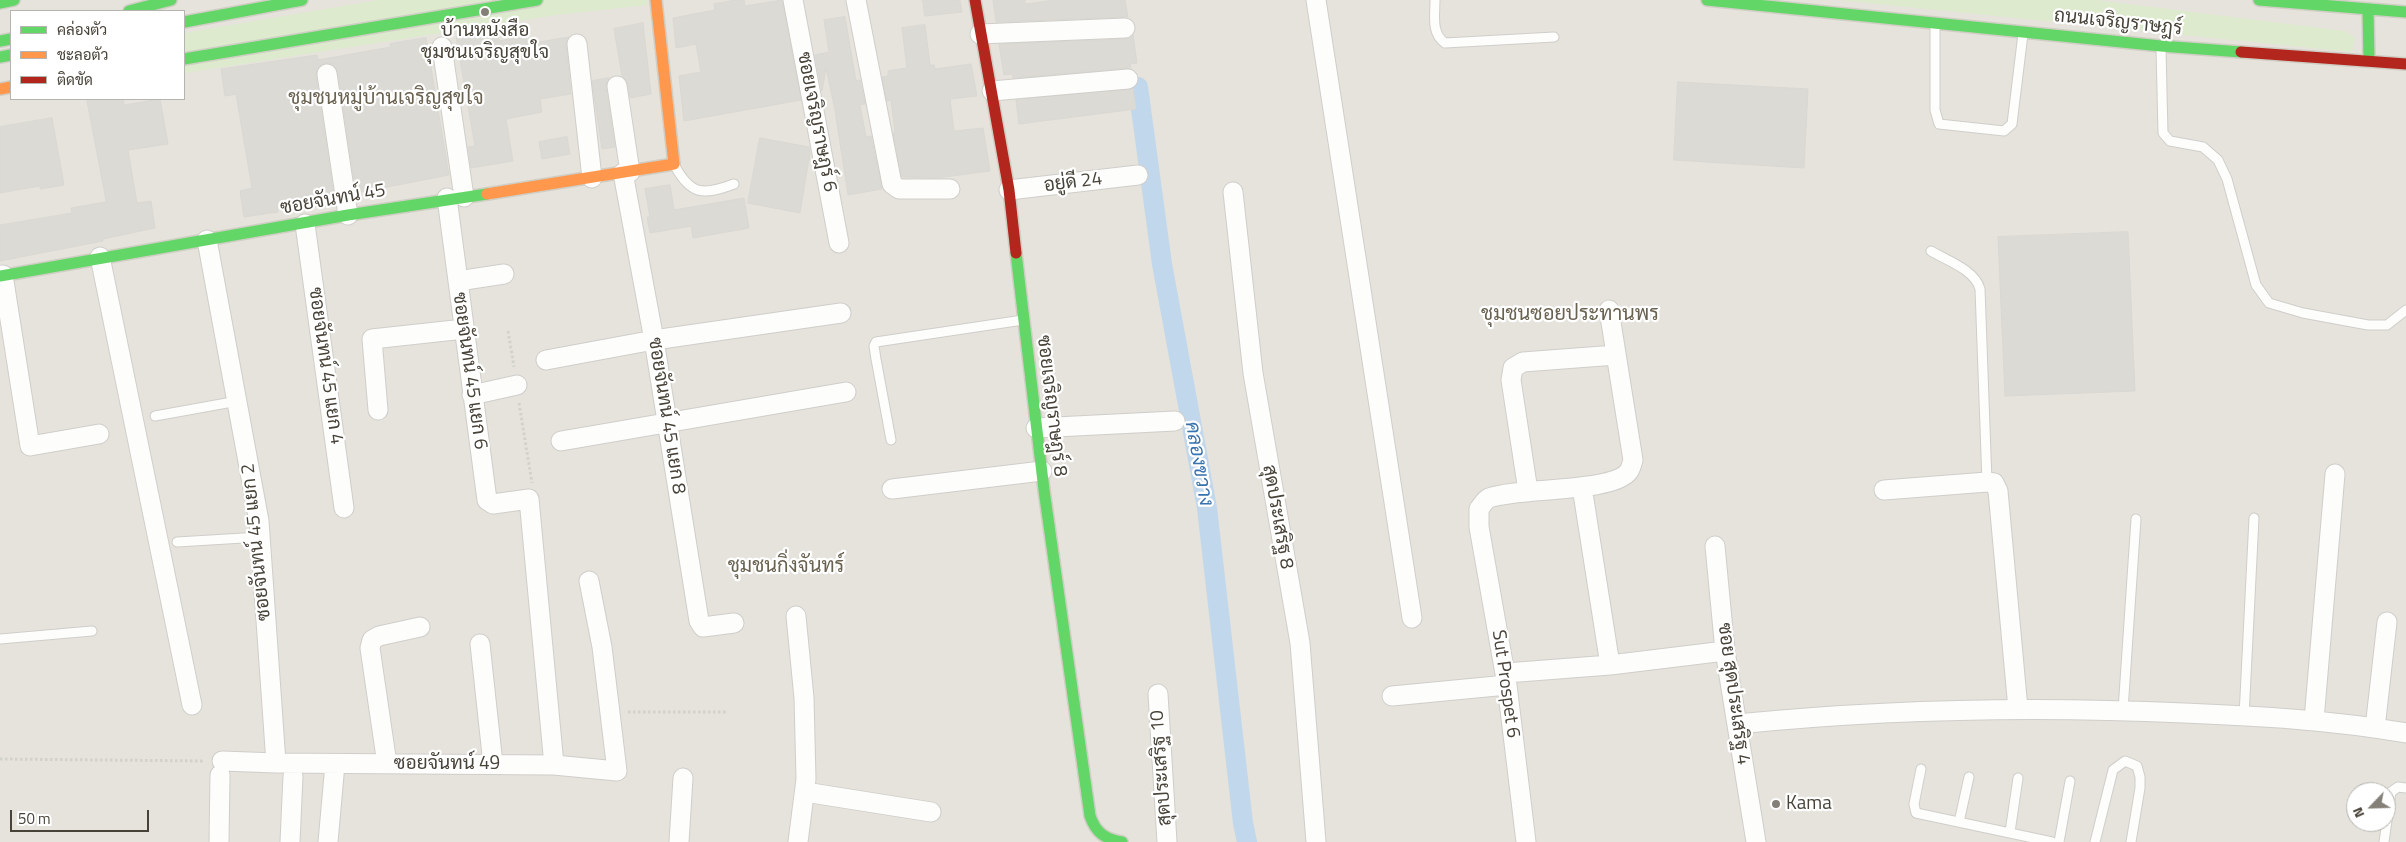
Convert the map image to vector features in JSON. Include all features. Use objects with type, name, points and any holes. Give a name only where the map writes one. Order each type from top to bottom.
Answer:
[{"type":"main road","points":[[0,4],[14,0]]},
{"type":"main road","points":[[0,4],[27,0]]},
{"type":"main road","points":[[133,10],[171,0]]},
{"type":"main road","points":[[185,22],[302,0]]},
{"type":"main road","points":[[185,59],[538,0]]},
{"type":"main road","points":[[656,0],[674,164]]},
{"type":"main road","name":"ซอยเจริญราษฎร์ 8","points":[[975,0],[1009,190],[1036,428],[1090,816],[1094,828],[1102,838],[1122,842]]},
{"type":"main road","name":"ถนนเจริญราษฎร์","points":[[1708,0],[1832,11],[2161,46],[2406,64]]},
{"type":"main road","points":[[2259,0],[2406,12]]},
{"type":"main road","points":[[2368,9],[2369,60]]},
{"type":"main road","name":"ซอยจันทน์ 45","points":[[2,276],[100,257],[305,224],[348,215],[674,164]]},
{"type":"street","name":"ซอยเจริญราษฎร์ 6","points":[[793,0],[839,243]]},
{"type":"street","points":[[856,0],[892,184],[899,188],[950,189]]},
{"type":"street","points":[[1316,0],[1412,618]]},
{"type":"street","points":[[980,34],[1125,28]]},
{"type":"street","points":[[577,44],[592,178]]},
{"type":"street","name":"ซอยจันทน์ 45 แยก 6","points":[[442,47],[456,198],[458,281],[488,500],[493,504],[529,499]]},
{"type":"street","points":[[327,74],[348,215]]},
{"type":"street","points":[[992,91],[1128,80]]},
{"type":"street","name":"ซอยจันทน์ 45 แยก 8","points":[[616,86],[626,172],[699,621],[703,627],[734,623]]},
{"type":"street","name":"อยู่ดี 24","points":[[1009,190],[1138,175]]},
{"type":"street","name":"สุดประเสริฐ 8","points":[[1233,192],[1253,372],[1300,643],[1316,842]]},
{"type":"street","name":"ซอยจันทน์ 45 แยก 4","points":[[305,224],[344,508]]},
{"type":"street","name":"ซอยจันทน์ 45 แยก 2","points":[[207,240],[254,488],[260,537],[276,763]]},
{"type":"street","points":[[100,257],[192,705]]},
{"type":"street","points":[[458,281],[504,274]]},
{"type":"street","points":[[2,276],[30,446],[99,434]]},
{"type":"street","points":[[1609,310],[1634,460],[1630,470],[1620,478],[1582,487],[1528,491],[1511,380],[1514,368],[1524,362],[1616,355]]},
{"type":"street","points":[[546,360],[654,340],[841,312]]},
{"type":"street","points":[[378,410],[372,339],[464,329]]},
{"type":"street","points":[[472,394],[516,385]]},
{"type":"street","points":[[561,441],[846,392]]},
{"type":"street","points":[[1036,428],[1175,421]]},
{"type":"street","points":[[892,489],[1042,471]]},
{"type":"street","points":[[2314,720],[2335,474]]},
{"type":"street","points":[[1884,490],[1994,483],[1998,491],[2018,709]]},
{"type":"street","points":[[1582,487],[1610,665]]},
{"type":"street","name":"Sut Prospet 6","points":[[1526,842],[1506,679],[1479,527],[1479,509],[1488,498],[1528,491]]},
{"type":"street","points":[[529,499],[554,765]]},
{"type":"street","name":"ซอย สุดประเสริฐ 4","points":[[1715,546],[1725,651],[1756,842]]},
{"type":"street","points":[[589,581],[602,647],[610,712]]},
{"type":"street","points":[[796,616],[804,698],[805,792],[798,842]]},
{"type":"street","points":[[2374,728],[2387,622]]},
{"type":"street","points":[[387,764],[370,648],[372,640],[379,636],[420,627]]},
{"type":"street","points":[[480,644],[493,764]]},
{"type":"street","points":[[1392,696],[1506,679],[1725,651]]},
{"type":"street","name":"สุดประเสริฐ 10","points":[[1158,694],[1167,842]]},
{"type":"street","points":[[1737,724],[1834,714],[1950,709],[2123,710],[2314,720],[2406,733]]},
{"type":"street","name":"ซอยจันทน์ 49","points":[[276,763],[554,765],[617,771],[610,712]]},
{"type":"street","points":[[218,842],[221,768],[276,763]]},
{"type":"street","points":[[328,842],[335,764]]},
{"type":"street","points":[[290,842],[294,776]]},
{"type":"street","points":[[680,842],[683,778]]},
{"type":"street","points":[[805,792],[931,812]]},
{"type":"lane","points":[[1435,0],[1434,28],[1437,37],[1446,43],[1554,37]]},
{"type":"lane","points":[[1935,23],[1935,110],[1939,124],[2004,131],[2012,124],[2024,32]]},
{"type":"lane","points":[[2161,46],[2163,133],[2170,142],[2203,147],[2218,160],[2227,179],[2256,286],[2269,302],[2303,313],[2368,325],[2387,325],[2406,310]]},
{"type":"lane","points":[[674,164],[684,182],[695,190],[714,191],[734,184]]},
{"type":"lane","points":[[1932,251],[1971,275],[1978,281],[1980,289],[1987,482]]},
{"type":"lane","points":[[891,440],[874,346],[876,342],[1023,320]]},
{"type":"lane","points":[[155,416],[238,401]]},
{"type":"lane","points":[[2244,716],[2254,518]]},
{"type":"lane","points":[[2123,710],[2136,519]]},
{"type":"lane","points":[[176,542],[260,537]]},
{"type":"lane","points":[[0,638],[92,631]]},
{"type":"lane","points":[[2095,842],[2113,770],[2125,761],[2137,766],[2140,777],[2131,842]]},
{"type":"lane","points":[[1921,769],[1914,804],[1916,813],[2052,842]]},
{"type":"lane","points":[[1959,822],[1969,777]]},
{"type":"lane","points":[[2010,832],[2018,778]]},
{"type":"lane","points":[[2059,842],[2070,781]]},
{"type":"lane","points":[[2384,842],[2391,792],[2398,787],[2406,788]]},
{"type":"path","points":[[508,330],[534,492],[529,499]]},
{"type":"path","points":[[610,712],[726,712]]},
{"type":"path","points":[[0,759],[221,768]]},
{"type":"shaded area","points":[[0,0],[2406,0],[2406,842],[0,842]]},
{"type":"green space","points":[[379,0],[647,0],[647,5],[557,15],[185,73],[185,33]]},
{"type":"green space","points":[[1838,0],[2096,0],[2345,31],[2355,38],[2352,52]]},
{"type":"building","points":[[744,0],[745,6],[782,0],[801,100],[684,121],[679,76],[701,72],[696,44],[676,48],[673,18],[715,10],[714,4]]},
{"type":"building","points":[[923,0],[960,0],[962,12],[925,16]]},
{"type":"building","points":[[1025,0],[1025,4],[1056,0],[1125,0],[1128,17],[996,22],[993,1]]},
{"type":"building","points":[[845,17],[856,81],[860,80],[865,104],[860,105],[866,137],[871,136],[882,189],[848,195],[835,110],[826,68],[822,91],[815,55],[829,52],[824,20]]},
{"type":"building","points":[[497,23],[499,41],[526,36],[527,44],[569,37],[566,45],[571,94],[540,99],[542,112],[506,119],[513,161],[471,168],[468,147],[475,146],[456,37],[478,34],[477,26]]},
{"type":"building","points":[[643,23],[651,94],[630,98],[628,84],[622,76],[614,29]]},
{"type":"building","points":[[925,25],[930,65],[934,65],[935,69],[971,64],[977,96],[950,99],[954,131],[983,128],[990,171],[936,178],[902,177],[893,133],[895,132],[891,100],[887,101],[882,77],[888,76],[888,71],[907,68],[902,28]]},
{"type":"building","points":[[1133,35],[1137,63],[1130,64],[1131,68],[1013,78],[1012,74],[1004,75],[999,44],[1125,39]]},
{"type":"building","points":[[426,38],[449,175],[356,193],[338,72],[332,64],[325,63],[317,69],[316,76],[334,197],[277,206],[278,212],[244,217],[240,191],[252,188],[236,94],[225,96],[221,69],[317,55],[318,60],[391,47],[390,44]]},
{"type":"building","points":[[609,78],[606,88],[615,147],[602,149],[592,81]]},
{"type":"building","points":[[1678,82],[1808,89],[1804,168],[1674,160]]},
{"type":"building","points":[[1133,89],[1136,109],[1019,124],[1016,100]]},
{"type":"building","points":[[87,100],[123,100],[124,105],[160,100],[168,144],[128,150],[137,203],[151,201],[155,228],[103,239],[103,241],[0,261],[0,225],[72,213],[71,208],[106,202]]},
{"type":"building","points":[[52,118],[64,185],[40,189],[40,186],[0,193],[0,127]]},
{"type":"building","points":[[567,137],[570,154],[542,159],[539,142]]},
{"type":"building","points":[[760,138],[809,147],[810,153],[800,213],[748,203]]},
{"type":"building","points":[[670,185],[674,210],[744,198],[749,228],[693,238],[691,226],[650,233],[647,217],[650,217],[645,189]]},
{"type":"building","points":[[2128,232],[2135,391],[2005,396],[1998,237]]},
{"type":"waterway","name":"คลองขวาง","points":[[1138,87],[1162,264],[1207,508],[1243,823],[1247,842]]},
{"type":"traffic: fast","points":[[0,3],[14,0]]},
{"type":"traffic: fast","points":[[133,10],[171,0]]},
{"type":"traffic: fast","points":[[185,22],[302,0]]},
{"type":"traffic: fast","points":[[185,59],[537,0]]},
{"type":"traffic: fast","points":[[1707,0],[2161,46],[2241,52]]},
{"type":"traffic: fast","points":[[2259,0],[2406,12]]},
{"type":"traffic: fast","points":[[2368,9],[2369,60]]},
{"type":"traffic: fast","points":[[0,41],[10,39]]},
{"type":"traffic: fast","points":[[0,57],[10,55]]},
{"type":"traffic: fast","points":[[0,276],[348,215],[487,194]]},
{"type":"traffic: fast","points":[[1016,253],[1044,490],[1090,816],[1098,831],[1106,837],[1122,842]]},
{"type":"traffic: slow","points":[[487,194],[674,164],[656,0]]},
{"type":"traffic: slow","points":[[0,89],[10,87]]},
{"type":"traffic: jam","points":[[975,0],[1009,190],[1016,253]]},
{"type":"traffic: jam","points":[[2241,52],[2406,64]]},
{"type":"place","name":"บ้านหนังสือ ชุมชนเจริญสุขใจ","points":[[485,12]]},
{"type":"place","name":"Kama","points":[[1776,804]]},
{"type":"district","name":"ชุมชนหมู่บ้านเจริญสุขใจ","points":[[386,99]]},
{"type":"district","name":"ชุมชนซอยประทานพร","points":[[1570,315]]},
{"type":"district","name":"ชุมชนกิ่งจันทร์","points":[[786,567]]}]
